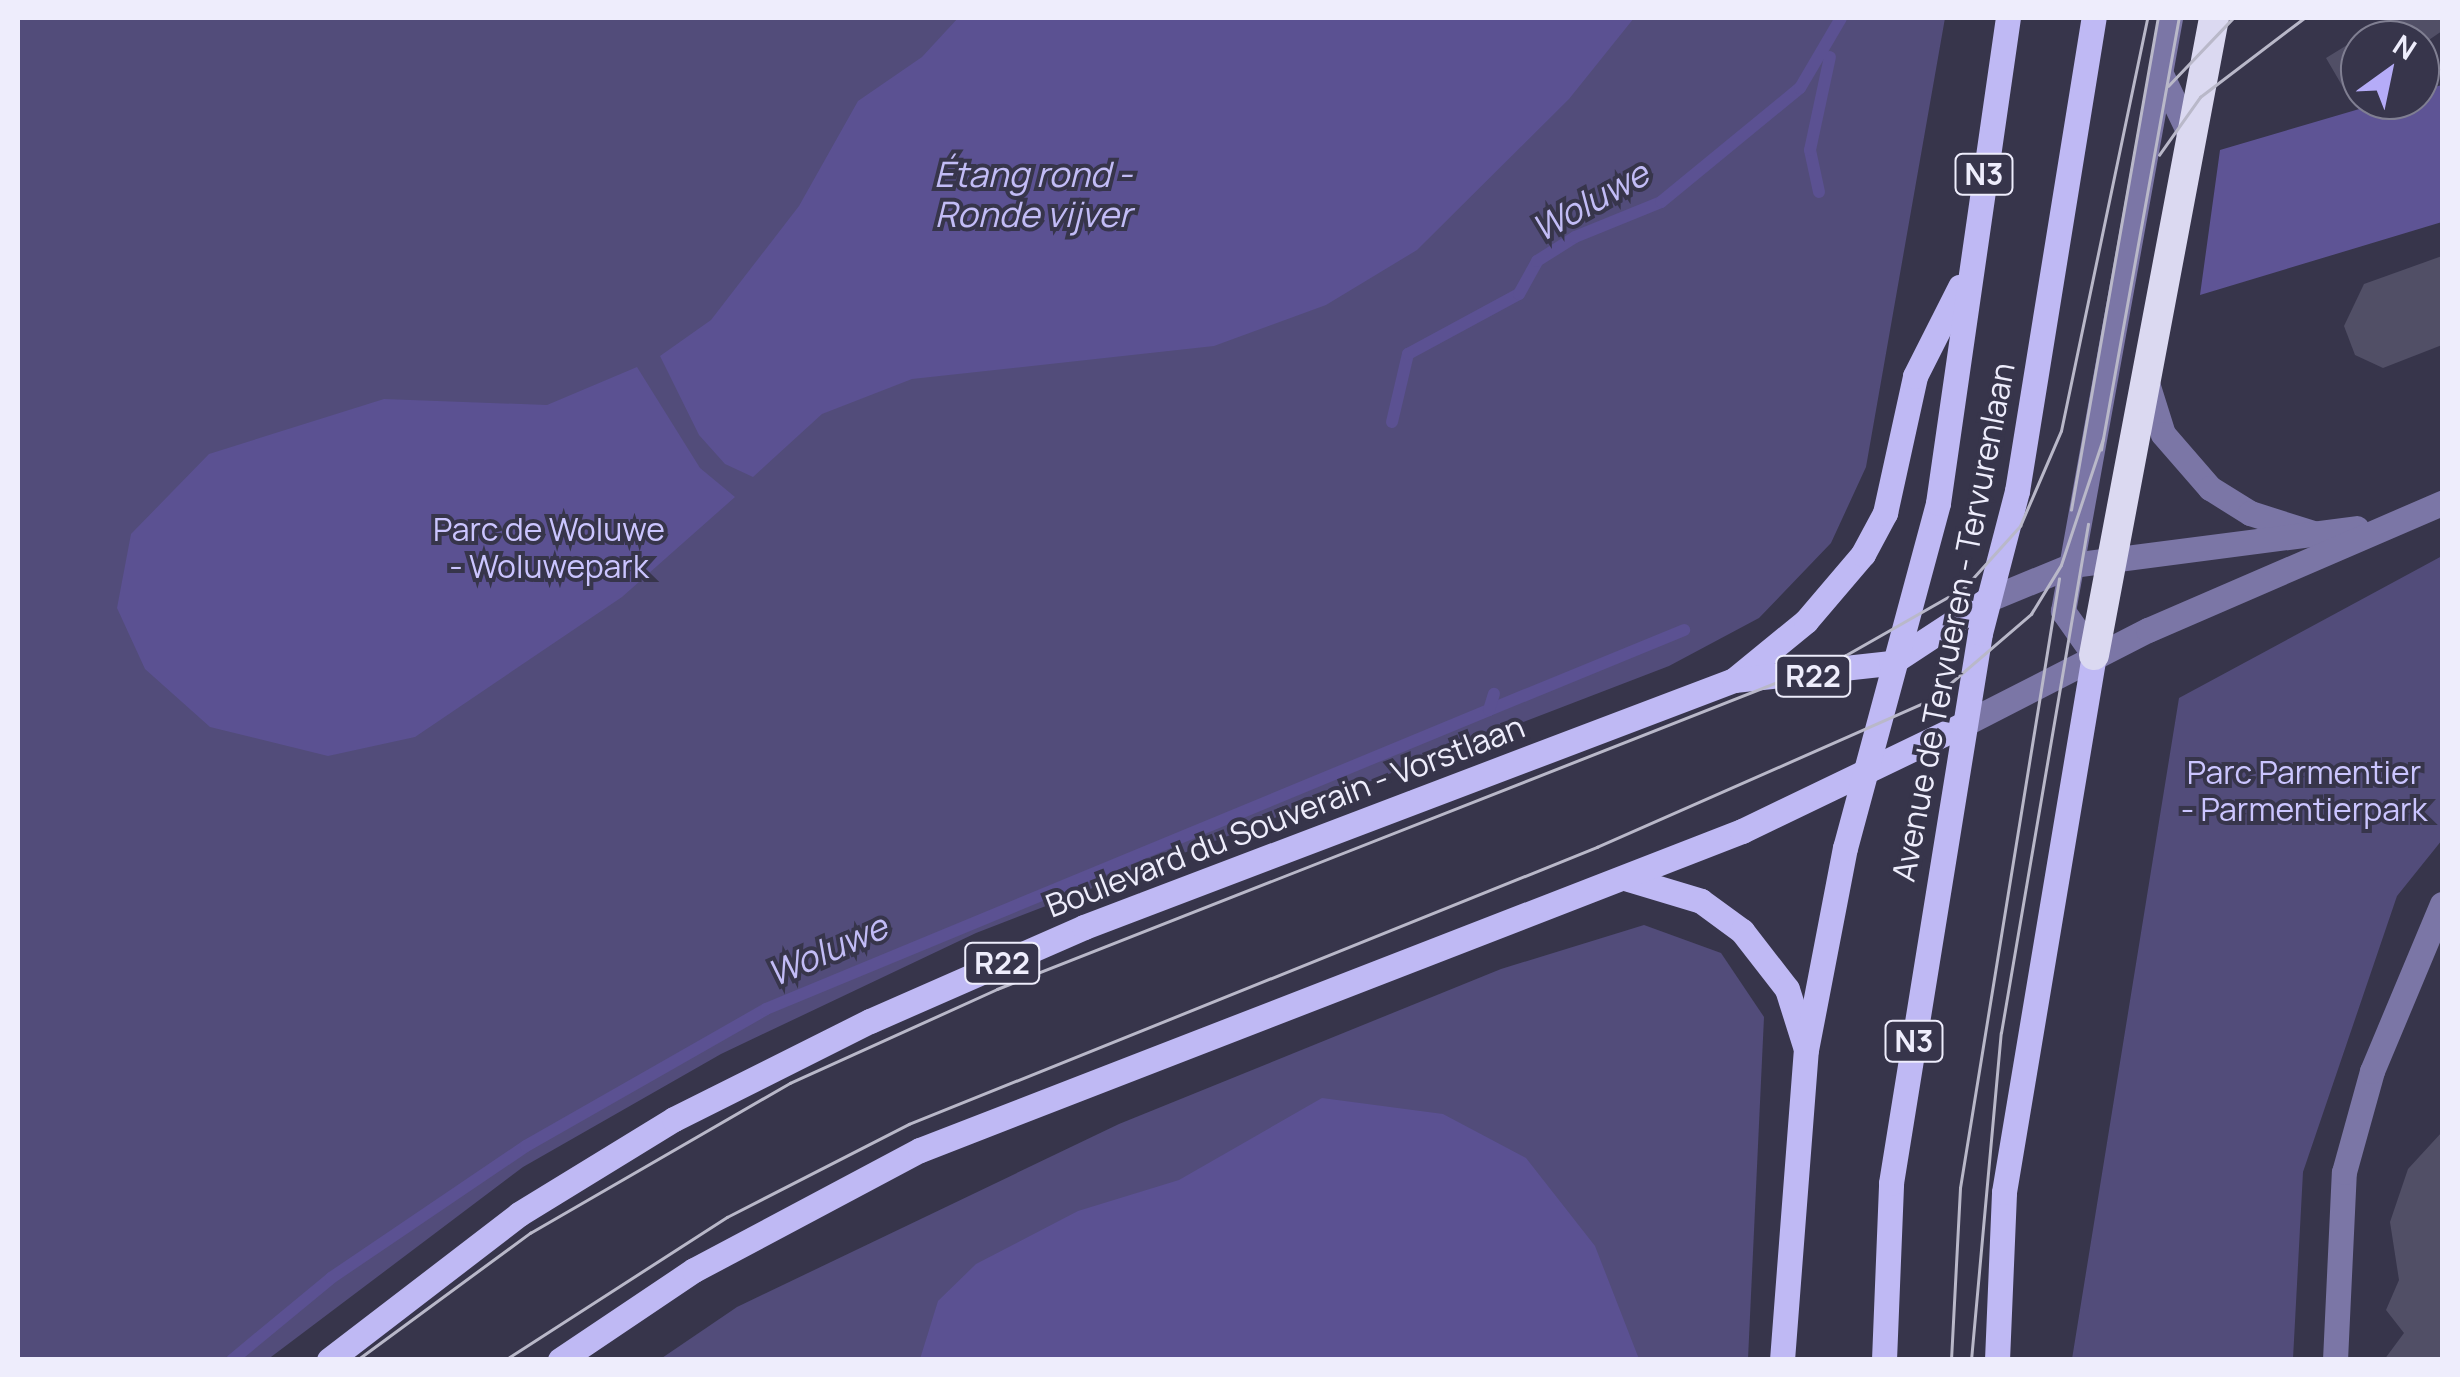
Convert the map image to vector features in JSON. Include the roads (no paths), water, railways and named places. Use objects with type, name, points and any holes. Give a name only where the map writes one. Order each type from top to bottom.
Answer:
[{"type":"highway","points":[[2094,656],[2214,18]]},
{"type":"main road","name":"Avenue de Tervueren - Tervurenlaan","points":[[1782,1360],[1806,1050],[1864,772],[1938,502],[2008,18]]},
{"type":"main road","name":"Avenue de Tervueren - Tervurenlaan","points":[[1884,1360],[1891,1183],[1964,724],[1987,600],[2017,491],[2094,18]]},
{"type":"main road","points":[[1734,680],[1806,621],[1863,554],[1885,513],[1915,376],[1971,265]]},
{"type":"main road","name":"Boulevard du Souverain - Vorstlaan","points":[[330,1360],[519,1214],[674,1119],[870,1021],[1101,920],[1734,680],[1891,663],[1987,600]]},
{"type":"main road","points":[[1997,1360],[2004,1192],[2094,656]]},
{"type":"main road","points":[[560,1360],[694,1270],[920,1150],[1624,878],[1964,724]]},
{"type":"main road","points":[[1624,878],[1701,901],[1742,931],[1787,989],[1806,1050]]},
{"type":"street","points":[[2094,656],[2063,611],[2170,18]]},
{"type":"street","points":[[2160,72],[2192,139]]},
{"type":"street","points":[[2147,383],[2163,434],[2210,488],[2250,514],[2318,534]]},
{"type":"street","points":[[1964,724],[2094,656],[2442,503]]},
{"type":"street","points":[[1987,600],[2072,565],[2392,523]]},
{"type":"street","points":[[2335,1360],[2344,1172],[2372,1071],[2442,904]]},
{"type":"water","name":"Étang rond - Ronde vijver","points":[[958,18],[1634,18],[1569,99],[1417,250],[1326,305],[1214,346],[912,379],[822,414],[753,477],[725,464],[699,435],[660,356],[711,320],[799,206],[858,101],[922,57]]},
{"type":"water","points":[[637,367],[700,468],[735,497],[622,597],[415,737],[328,756],[210,727],[145,669],[117,608],[131,534],[209,454],[384,399],[547,405]]},
{"type":"water","points":[[1322,1098],[1443,1114],[1526,1158],[1595,1246],[1639,1359],[920,1359],[938,1301],[976,1264],[1078,1211],[1179,1180]]},
{"type":"waterway","name":"Woluwe","points":[[1392,422],[1408,354],[1519,294],[1537,261],[1575,237],[1661,202],[1800,88],[1841,18]]},
{"type":"waterway","name":"Woluwe","points":[[1819,192],[1810,150],[1830,57]]},
{"type":"waterway","points":[[1489,710],[1684,630]]},
{"type":"waterway","name":"Woluwe","points":[[232,1360],[331,1278],[526,1146],[766,1009],[1489,710],[1494,694]]},
{"type":"tram line","points":[[357,1360],[530,1233],[790,1083],[997,989],[1846,655],[1964,588],[2020,526],[2061,431],[2147,18]]},
{"type":"tram line","points":[[2071,510],[2158,18]]},
{"type":"tram line","points":[[2101,450],[2179,18]]},
{"type":"tram line","points":[[2168,86],[2233,18]]},
{"type":"tram line","points":[[2159,155],[2200,97],[2304,18]]},
{"type":"tram line","points":[[505,1360],[727,1217],[909,1124],[1597,847],[1931,700],[2031,614],[2061,565],[2103,439]]},
{"type":"tram line","points":[[1971,1360],[2001,1033],[2088,524]]},
{"type":"tram line","points":[[1951,1360],[1960,1188],[2059,579]]},
{"type":"park label","name":"Parc de Woluwe - Woluwepark","points":[[549,548]]},
{"type":"park label","name":"Parc Parmentier - Parmentierpark","points":[[2304,792]]}]
